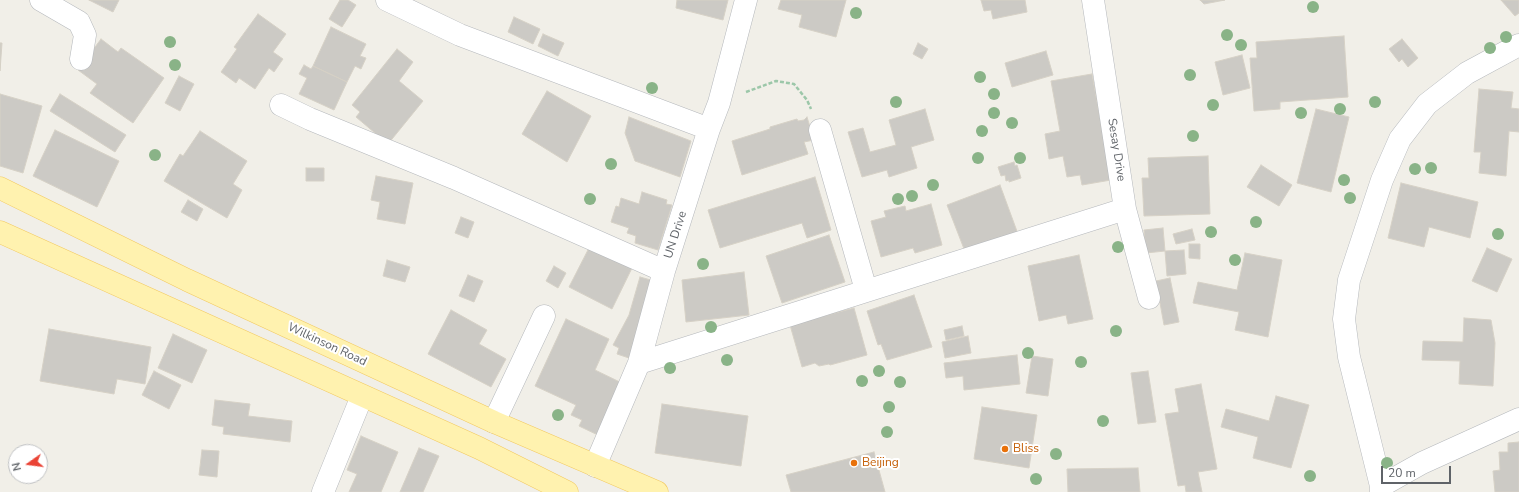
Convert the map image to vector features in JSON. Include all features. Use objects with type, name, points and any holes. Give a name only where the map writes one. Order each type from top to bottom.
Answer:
[{"type":"main road","name":"Wilkinson Road","points":[[0,188],[187,280],[494,422],[657,492]]},
{"type":"main road","points":[[0,232],[479,448],[567,492]]},
{"type":"street","points":[[41,0],[79,22],[85,35],[81,59]]},
{"type":"street","points":[[387,0],[460,35],[709,129]]},
{"type":"street","name":"UN Drive","points":[[595,466],[639,363],[664,272],[709,129],[719,104],[746,0]]},
{"type":"street","name":"Sesay Drive","points":[[1092,0],[1125,209],[1149,298]]},
{"type":"street","points":[[1519,45],[1467,73],[1427,104],[1400,139],[1382,180],[1349,280],[1344,319],[1349,357],[1381,489],[1422,464],[1519,419]]},
{"type":"street","points":[[282,105],[310,119],[454,178],[664,272]]},
{"type":"street","points":[[820,130],[866,290]]},
{"type":"street","points":[[639,363],[1125,209]]},
{"type":"street","points":[[494,422],[544,316]]},
{"type":"street","points":[[323,492],[362,396]]},
{"type":"path","points":[[719,104],[776,81],[794,84],[808,100],[820,130]]},
{"type":"building","points":[[89,0],[119,0],[113,12]]},
{"type":"building","points":[[340,0],[348,0],[356,5],[342,27],[329,19]]},
{"type":"building","points":[[677,0],[728,0],[723,20],[676,8]]},
{"type":"building","points":[[781,0],[846,0],[836,37],[799,27],[802,15],[778,9]]},
{"type":"building","points":[[981,0],[1025,0],[1027,12],[993,19],[991,10],[984,11]]},
{"type":"building","points":[[1200,0],[1225,0],[1204,4]]},
{"type":"building","points":[[1501,0],[1519,0],[1519,13],[1515,16]]},
{"type":"building","points":[[258,14],[286,34],[273,52],[283,59],[274,72],[269,68],[255,89],[239,78],[236,83],[221,72],[237,49],[234,47]]},
{"type":"building","points":[[514,17],[540,29],[533,44],[508,32]]},
{"type":"building","points":[[331,27],[366,44],[360,56],[366,58],[361,69],[355,66],[347,82],[313,66]]},
{"type":"building","points":[[543,34],[564,43],[558,56],[538,46]]},
{"type":"building","points":[[1344,36],[1348,97],[1280,102],[1280,109],[1254,111],[1250,58],[1257,58],[1256,42]]},
{"type":"building","points":[[101,39],[118,52],[121,48],[164,78],[133,123],[90,93],[97,84],[78,70]]},
{"type":"building","points":[[1402,39],[1418,58],[1408,67],[1402,59],[1399,62],[1389,49]]},
{"type":"building","points":[[0,43],[2,43],[0,71]]},
{"type":"building","points":[[918,43],[928,49],[922,59],[913,54]]},
{"type":"building","points":[[397,49],[413,62],[399,81],[423,101],[388,144],[356,117],[360,112],[352,105]]},
{"type":"building","points":[[1046,51],[1053,75],[1012,87],[1005,63]]},
{"type":"building","points":[[1242,55],[1250,88],[1223,95],[1215,62]]},
{"type":"building","points":[[304,65],[311,69],[313,66],[347,82],[334,110],[299,94],[307,78],[299,74]]},
{"type":"building","points":[[1092,74],[1111,180],[1082,185],[1080,175],[1067,177],[1063,156],[1049,159],[1045,134],[1060,131],[1051,81]]},
{"type":"building","points":[[179,76],[194,84],[180,111],[165,103]]},
{"type":"building","points":[[1479,89],[1513,92],[1511,108],[1519,109],[1519,132],[1509,131],[1506,176],[1479,173],[1481,152],[1474,152]]},
{"type":"building","points":[[547,91],[591,116],[567,162],[522,134]]},
{"type":"building","points":[[0,94],[42,106],[23,173],[0,166]]},
{"type":"building","points":[[60,94],[126,135],[115,152],[50,111]]},
{"type":"building","points":[[925,109],[934,140],[911,147],[917,168],[889,177],[887,170],[862,177],[848,132],[863,128],[870,152],[896,145],[889,120]]},
{"type":"building","points":[[1316,109],[1349,117],[1331,192],[1297,183]]},
{"type":"building","points":[[629,117],[691,141],[680,177],[635,161],[625,133]]},
{"type":"building","points":[[807,117],[814,140],[804,142],[808,154],[742,175],[732,141],[797,119],[798,121],[804,120]]},
{"type":"building","points":[[55,130],[119,161],[97,207],[33,176]]},
{"type":"building","points":[[200,131],[247,161],[233,184],[242,190],[227,218],[164,181],[180,154],[183,156]]},
{"type":"building","points":[[1208,156],[1210,214],[1144,216],[1142,178],[1149,178],[1148,158]]},
{"type":"building","points":[[1014,162],[1015,166],[1017,165],[1021,178],[1009,182],[1009,180],[1006,181],[1005,175],[1001,176],[998,167]]},
{"type":"building","points":[[1261,165],[1292,185],[1279,206],[1247,187]]},
{"type":"building","points":[[306,168],[324,168],[324,181],[306,181]]},
{"type":"building","points":[[376,176],[413,183],[405,224],[377,219],[380,202],[371,200]]},
{"type":"building","points":[[815,177],[831,230],[807,238],[802,223],[720,248],[708,210]]},
{"type":"building","points":[[1401,183],[1478,202],[1470,238],[1429,227],[1424,247],[1388,238]]},
{"type":"building","points":[[1000,185],[1018,234],[966,254],[947,205]]},
{"type":"building","points":[[642,192],[667,200],[666,204],[672,205],[658,250],[635,243],[636,236],[627,233],[629,228],[611,222],[616,206],[619,207],[621,198],[639,204]]},
{"type":"building","points":[[188,200],[203,209],[197,221],[181,212]]},
{"type":"building","points":[[931,204],[942,245],[915,253],[913,248],[881,257],[871,221],[886,217],[884,211],[905,206],[906,211]]},
{"type":"building","points":[[461,217],[474,222],[468,238],[455,233]]},
{"type":"building","points":[[1163,228],[1165,251],[1146,253],[1144,230]]},
{"type":"building","points":[[1192,229],[1195,240],[1176,244],[1173,234]]},
{"type":"building","points":[[829,235],[845,282],[782,303],[766,256]]},
{"type":"building","points":[[1189,244],[1200,244],[1200,259],[1189,258]]},
{"type":"building","points":[[590,246],[632,268],[612,309],[569,287]]},
{"type":"building","points":[[1487,248],[1512,259],[1497,292],[1472,281]]},
{"type":"building","points":[[1184,250],[1186,274],[1167,276],[1165,251]]},
{"type":"building","points":[[1245,253],[1282,260],[1268,337],[1235,330],[1239,312],[1193,303],[1198,282],[1237,290]]},
{"type":"building","points":[[1079,255],[1093,319],[1068,324],[1066,315],[1039,321],[1028,266]]},
{"type":"building","points":[[387,260],[410,267],[405,282],[383,276]]},
{"type":"building","points":[[554,266],[566,273],[558,288],[546,281]]},
{"type":"building","points":[[744,272],[749,315],[686,322],[682,280]]},
{"type":"building","points":[[468,275],[483,281],[474,302],[459,296]]},
{"type":"building","points":[[640,277],[658,282],[635,360],[617,354],[619,348],[613,345],[629,315]]},
{"type":"building","points":[[1170,278],[1179,322],[1164,325],[1156,281]]},
{"type":"building","points":[[914,295],[932,347],[887,360],[881,344],[878,345],[867,311]]},
{"type":"building","points":[[854,308],[867,355],[830,365],[819,366],[815,363],[802,367],[790,325]]},
{"type":"building","points":[[451,310],[487,330],[479,344],[506,359],[491,387],[428,354]]},
{"type":"building","points":[[1464,318],[1491,320],[1495,343],[1493,386],[1459,384],[1460,361],[1422,360],[1423,341],[1463,342]]},
{"type":"building","points":[[566,319],[609,339],[595,370],[626,385],[602,437],[579,426],[582,420],[571,415],[576,405],[535,386]]},
{"type":"building","points":[[962,326],[964,336],[946,340],[944,330]]},
{"type":"building","points":[[49,329],[151,347],[145,384],[117,379],[114,394],[40,381]]},
{"type":"building","points":[[173,334],[207,350],[192,383],[158,368]]},
{"type":"building","points":[[968,336],[971,353],[945,358],[942,342]]},
{"type":"building","points":[[1017,355],[1020,384],[964,390],[963,376],[946,378],[944,363]]},
{"type":"building","points":[[1032,356],[1053,359],[1048,396],[1026,393]]},
{"type":"building","points":[[154,371],[181,385],[169,409],[142,395]]},
{"type":"building","points":[[1148,371],[1156,422],[1138,424],[1131,373]]},
{"type":"building","points":[[1201,384],[1217,469],[1198,472],[1202,492],[1186,492],[1185,485],[1178,486],[1165,414],[1179,412],[1175,389]]},
{"type":"building","points":[[1276,396],[1309,405],[1291,468],[1253,458],[1258,437],[1221,427],[1226,409],[1269,421]]},
{"type":"building","points":[[215,400],[250,404],[248,416],[292,421],[290,442],[223,434],[224,427],[212,425]]},
{"type":"building","points":[[662,404],[748,416],[741,466],[655,453]]},
{"type":"building","points":[[982,407],[1037,415],[1029,468],[974,459]]},
{"type":"building","points":[[361,436],[398,452],[381,492],[349,492],[357,474],[347,470]]},
{"type":"building","points":[[1519,442],[1519,492],[1495,492],[1493,471],[1500,470],[1499,452],[1508,452],[1508,443]]},
{"type":"building","points":[[419,448],[439,456],[423,492],[400,492]]},
{"type":"building","points":[[202,450],[219,451],[217,477],[199,475]]},
{"type":"building","name":"Beijing","points":[[874,452],[885,492],[791,492],[786,475]]},
{"type":"building","points":[[1138,468],[1140,492],[1068,492],[1067,469]]},
{"type":"place","name":"Bliss","points":[[1005,449]]},
{"type":"place","name":"Beijing","points":[[854,463]]}]
